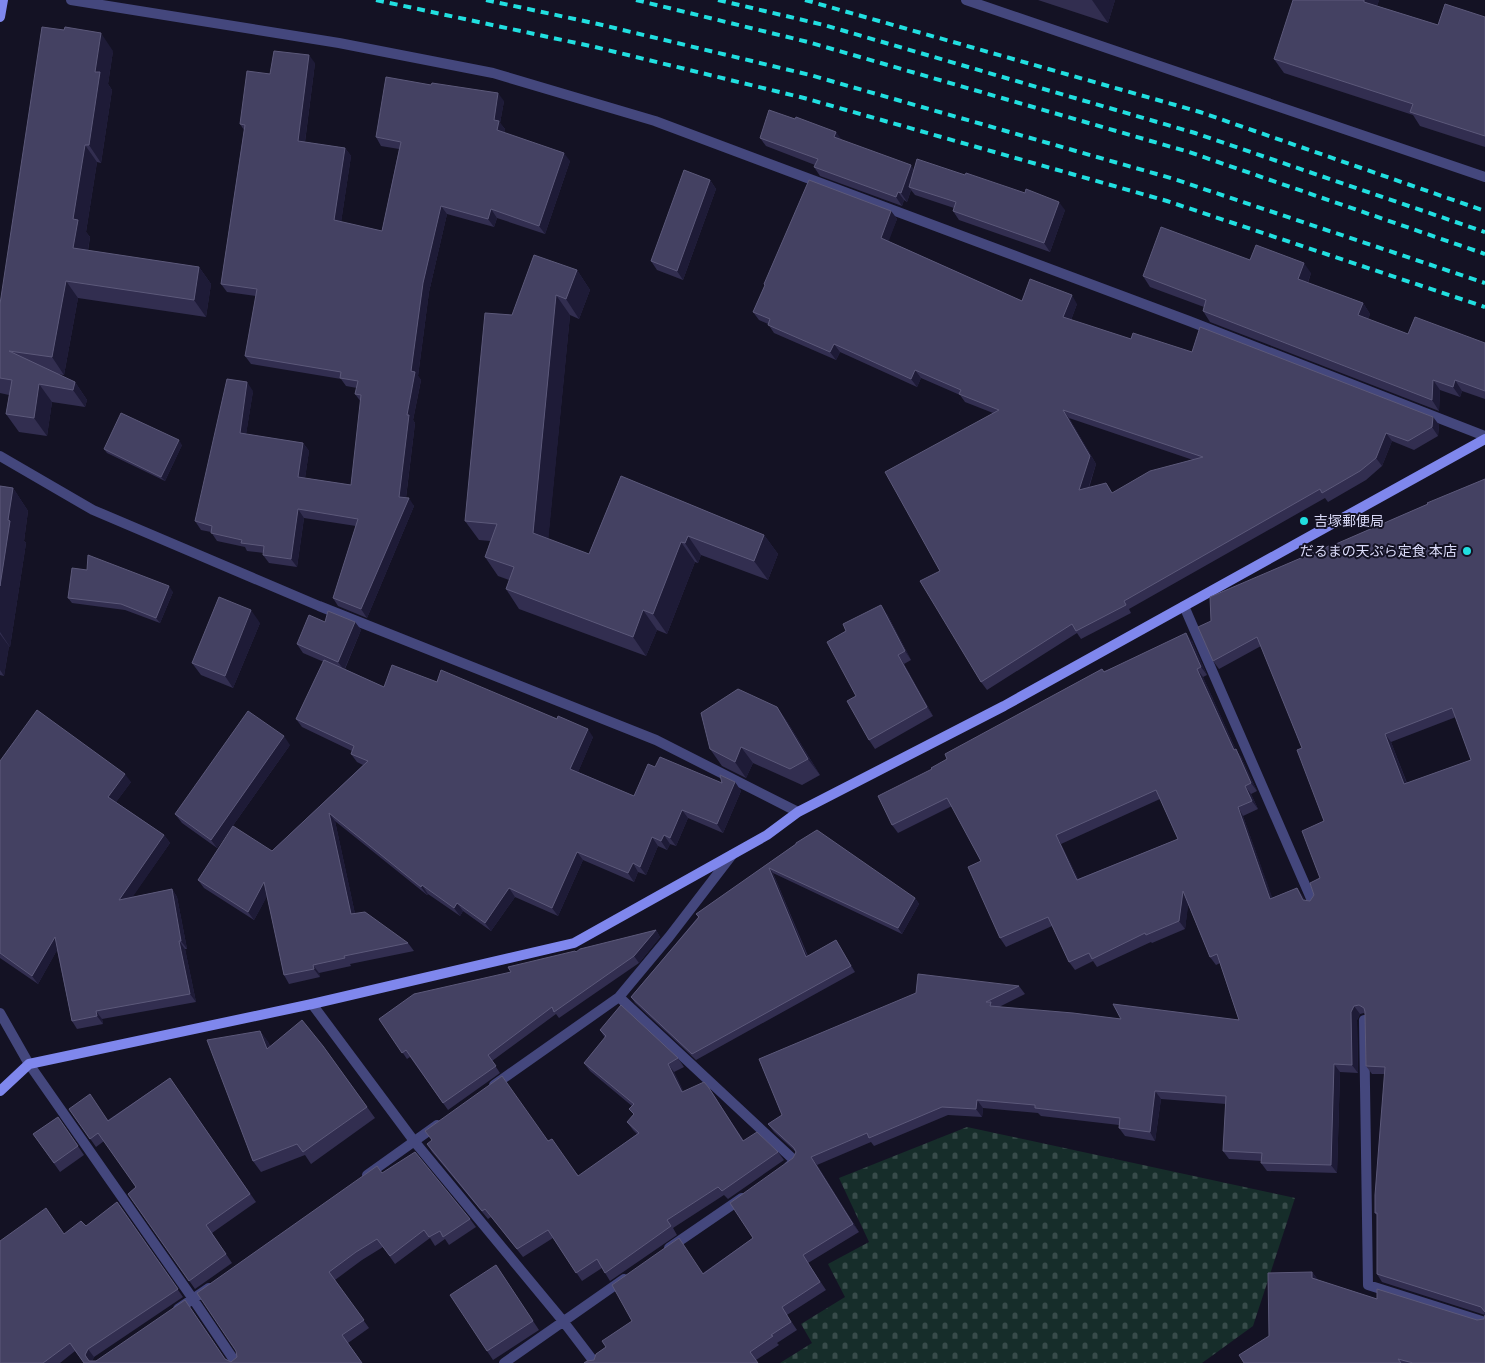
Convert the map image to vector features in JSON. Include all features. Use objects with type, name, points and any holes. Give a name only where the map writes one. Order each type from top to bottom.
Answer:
[{"type":"street","points":[[0,17],[2,0]]},
{"type":"street","points":[[71,0],[339,43],[493,73],[655,121],[1189,320],[1485,438]]},
{"type":"street","points":[[966,0],[1485,177]]},
{"type":"street","points":[[0,1091],[29,1064],[312,1004],[574,943],[767,835],[798,812],[1004,706],[1485,438]]},
{"type":"street","points":[[0,456],[93,510],[319,606],[656,740],[798,812]]},
{"type":"street","points":[[1184,606],[1313,903]]},
{"type":"street","points":[[485,1091],[619,997],[669,937],[732,854]]},
{"type":"street","points":[[619,997],[796,1161],[779,1172]]},
{"type":"street","points":[[312,1004],[414,1141],[563,1321],[595,1363]]},
{"type":"street","points":[[0,1013],[29,1064],[236,1363]]},
{"type":"street","points":[[1364,1020],[1368,1285],[1485,1322]]},
{"type":"street","points":[[359,1181],[446,1119]]},
{"type":"street","points":[[659,1255],[747,1194]]},
{"type":"street","points":[[504,1363],[635,1272]]},
{"type":"street","points":[[169,1315],[217,1282]]},
{"type":"green space","points":[[967,1127],[1295,1198],[1253,1326],[1202,1363],[780,1363],[812,1343],[801,1324],[845,1297],[828,1264],[869,1242],[839,1178]]},
{"type":"building","points":[[1293,0],[1364,0],[1364,2],[1438,25],[1445,4],[1485,17],[1485,136],[1410,112],[1413,104],[1274,59]]},
{"type":"building","points":[[42,27],[64,30],[65,27],[101,33],[95,72],[100,72],[89,145],[85,145],[73,219],[78,220],[73,248],[199,267],[194,300],[66,281],[52,357],[9,351],[75,382],[73,390],[39,384],[34,418],[6,414],[12,380],[0,378],[0,304]]},
{"type":"building","points":[[274,51],[309,55],[298,141],[345,148],[334,220],[382,231],[401,142],[376,137],[386,77],[431,85],[432,83],[498,93],[494,120],[499,121],[497,130],[564,153],[539,226],[491,209],[488,219],[441,206],[423,283],[411,371],[415,372],[407,415],[409,415],[399,497],[409,498],[361,609],[333,598],[358,519],[298,509],[291,559],[263,555],[264,546],[241,543],[242,540],[211,533],[212,526],[195,521],[227,379],[247,382],[240,433],[303,443],[298,477],[351,485],[361,395],[355,394],[358,381],[340,378],[341,372],[245,356],[257,289],[221,284],[245,125],[240,124],[247,71],[270,74]]},
{"type":"building","points":[[769,110],[795,119],[796,117],[836,132],[834,137],[911,165],[901,193],[898,192],[896,197],[814,167],[818,159],[760,138]]},
{"type":"building","points":[[917,159],[1025,193],[1026,189],[1059,202],[1044,243],[953,211],[956,202],[909,187]]},
{"type":"building","points":[[684,170],[710,180],[677,271],[651,261]]},
{"type":"building","points":[[809,180],[891,211],[881,238],[1022,301],[1030,279],[1072,295],[1063,317],[1131,339],[1133,333],[1192,352],[1200,327],[1433,417],[1432,427],[1408,441],[1386,433],[1376,458],[1360,471],[1322,493],[1320,489],[1124,601],[1126,605],[1076,631],[1072,624],[981,682],[920,581],[940,571],[885,472],[999,410],[959,394],[961,390],[915,370],[911,379],[834,344],[830,352],[768,325],[770,319],[753,312]],"holes":[[[1063,410],[1203,457],[1150,471],[1112,493],[1106,483],[1079,490],[1090,456]]]},
{"type":"building","points":[[1161,227],[1250,260],[1256,245],[1304,263],[1298,279],[1363,303],[1358,315],[1408,334],[1415,317],[1485,343],[1485,391],[1455,380],[1453,387],[1433,380],[1432,400],[1203,311],[1206,300],[1143,276]]},
{"type":"building","points":[[534,255],[577,270],[566,299],[556,295],[533,533],[589,554],[621,476],[764,535],[754,561],[688,536],[685,543],[681,542],[653,614],[643,610],[633,637],[506,589],[514,567],[485,557],[497,524],[465,521],[485,313],[512,315]]},
{"type":"building","points":[[121,413],[179,440],[161,477],[104,449]]},
{"type":"building","points":[[1485,479],[1485,1312],[1481,1307],[1377,1274],[1377,1213],[1375,1213],[1375,1195],[1385,1067],[1366,1066],[1365,1012],[1364,1008],[1359,1005],[1354,1006],[1351,1012],[1352,1065],[1334,1064],[1331,1165],[1261,1163],[1262,1153],[1223,1151],[1226,1096],[1155,1091],[1150,1132],[1119,1128],[1120,1118],[1035,1108],[1035,1105],[977,1100],[976,1109],[942,1107],[869,1138],[867,1133],[811,1157],[853,1224],[803,1255],[820,1282],[782,1307],[791,1322],[750,1352],[758,1363],[584,1363],[594,1360],[596,1354],[606,1347],[602,1341],[632,1321],[612,1285],[679,1238],[703,1274],[753,1238],[730,1203],[793,1158],[796,1152],[768,1124],[782,1115],[759,1059],[916,993],[918,974],[1019,986],[986,1002],[991,1002],[990,1006],[1121,1019],[1113,1004],[1239,1020],[1217,954],[1210,957],[1183,891],[1179,921],[1146,935],[1145,933],[1092,959],[1089,953],[1069,962],[1048,917],[1000,938],[968,867],[981,861],[947,798],[892,825],[878,796],[932,769],[947,759],[945,754],[1102,669],[1104,672],[1186,633],[1201,667],[1197,669],[1251,783],[1245,786],[1252,801],[1238,807],[1270,899],[1297,888],[1303,900],[1310,901],[1314,895],[1310,883],[1320,878],[1302,831],[1324,821],[1297,750],[1302,748],[1257,637],[1213,661],[1198,627],[1211,621],[1210,597]],"holes":[[[1452,708],[1471,760],[1404,784],[1385,734]],[[1156,790],[1178,839],[1077,880],[1056,835]]]},
{"type":"building","points":[[0,486],[13,488],[0,586]]},
{"type":"building","points":[[88,555],[169,586],[156,618],[121,604],[68,598],[72,568],[87,570]]},
{"type":"building","points":[[219,597],[251,610],[225,676],[192,663]]},
{"type":"building","points":[[881,605],[905,651],[898,655],[927,707],[869,740],[847,701],[856,696],[827,642],[846,631],[843,624]]},
{"type":"building","points":[[328,611],[355,622],[338,662],[297,644],[309,615],[325,622]]},
{"type":"building","points":[[324,660],[384,687],[392,665],[437,682],[441,670],[557,719],[558,716],[588,729],[570,769],[634,796],[648,764],[655,767],[660,757],[722,783],[720,775],[735,782],[717,824],[682,810],[670,838],[664,835],[661,841],[652,837],[640,867],[633,863],[628,873],[577,852],[552,908],[509,888],[485,923],[457,903],[454,908],[422,885],[421,887],[329,813],[351,914],[365,912],[408,943],[344,956],[345,958],[313,965],[314,969],[284,975],[264,882],[248,912],[198,880],[233,826],[272,851],[368,761],[351,754],[354,746],[296,719]]},
{"type":"building","points":[[738,689],[777,707],[808,759],[790,769],[741,747],[735,762],[710,749],[701,713]]},
{"type":"building","points":[[37,710],[125,774],[108,797],[164,835],[119,900],[172,889],[181,941],[179,941],[190,994],[96,1011],[97,1016],[72,1021],[55,937],[32,976],[0,953],[0,761]]},
{"type":"building","points":[[248,711],[284,736],[211,840],[175,814]]},
{"type":"building","points":[[817,830],[915,898],[898,928],[769,868],[806,957],[836,940],[851,966],[692,1054],[631,997],[699,917],[696,914]]},
{"type":"building","points":[[656,930],[634,956],[554,1012],[552,1007],[488,1055],[496,1066],[443,1103],[406,1050],[402,1053],[379,1019],[414,994],[511,972],[508,967],[576,952],[580,949]]},
{"type":"building","points":[[621,1005],[678,1058],[668,1064],[682,1092],[704,1082],[743,1141],[757,1132],[778,1152],[722,1191],[718,1187],[667,1220],[671,1226],[605,1273],[597,1259],[576,1273],[548,1230],[517,1249],[485,1209],[482,1211],[427,1144],[432,1140],[425,1131],[502,1076],[548,1141],[552,1139],[578,1176],[639,1133],[627,1122],[634,1114],[629,1109],[634,1104],[584,1063],[606,1036],[600,1030]]},
{"type":"building","points":[[302,1020],[367,1107],[303,1152],[297,1144],[253,1161],[207,1040],[260,1031],[267,1049]]},
{"type":"building","points":[[170,1078],[250,1194],[206,1225],[226,1254],[189,1281],[128,1194],[136,1187],[98,1133],[90,1139],[69,1109],[90,1094],[108,1121]]},
{"type":"building","points":[[58,1117],[78,1146],[54,1163],[33,1134]]},
{"type":"building","points":[[415,1152],[470,1219],[443,1237],[440,1231],[429,1237],[424,1230],[390,1256],[377,1239],[329,1272],[364,1320],[342,1335],[362,1363],[84,1363],[70,1343],[43,1363],[0,1363],[0,1241],[46,1208],[64,1234],[81,1221],[86,1226],[117,1202],[178,1289],[88,1349],[85,1355],[89,1361],[96,1361],[185,1300],[225,1359],[231,1362],[237,1357],[236,1351],[197,1293],[377,1166],[382,1173]]},
{"type":"building","points":[[496,1265],[533,1321],[487,1351],[450,1295]]},
{"type":"building","points":[[1312,1272],[1312,1278],[1377,1299],[1377,1289],[1477,1320],[1484,1319],[1485,1315],[1485,1363],[1413,1363],[1398,1359],[1401,1363],[1244,1363],[1239,1355],[1269,1336],[1268,1273]]},
{"type":"railway","points":[[376,0],[595,47],[804,98],[1167,201],[1485,307]]},
{"type":"railway","points":[[486,0],[598,24],[810,75],[1174,179],[1485,283]]},
{"type":"railway","points":[[636,0],[808,42],[1189,152],[1485,254]]},
{"type":"railway","points":[[718,0],[824,25],[1195,133],[1485,232]]},
{"type":"railway","points":[[805,0],[1200,112],[1485,211]]},
{"type":"place","name":"吉塚郵便局","points":[[1304,521]]},
{"type":"place","name":"だるまの天ぷら定食 本店","points":[[1467,551]]}]
